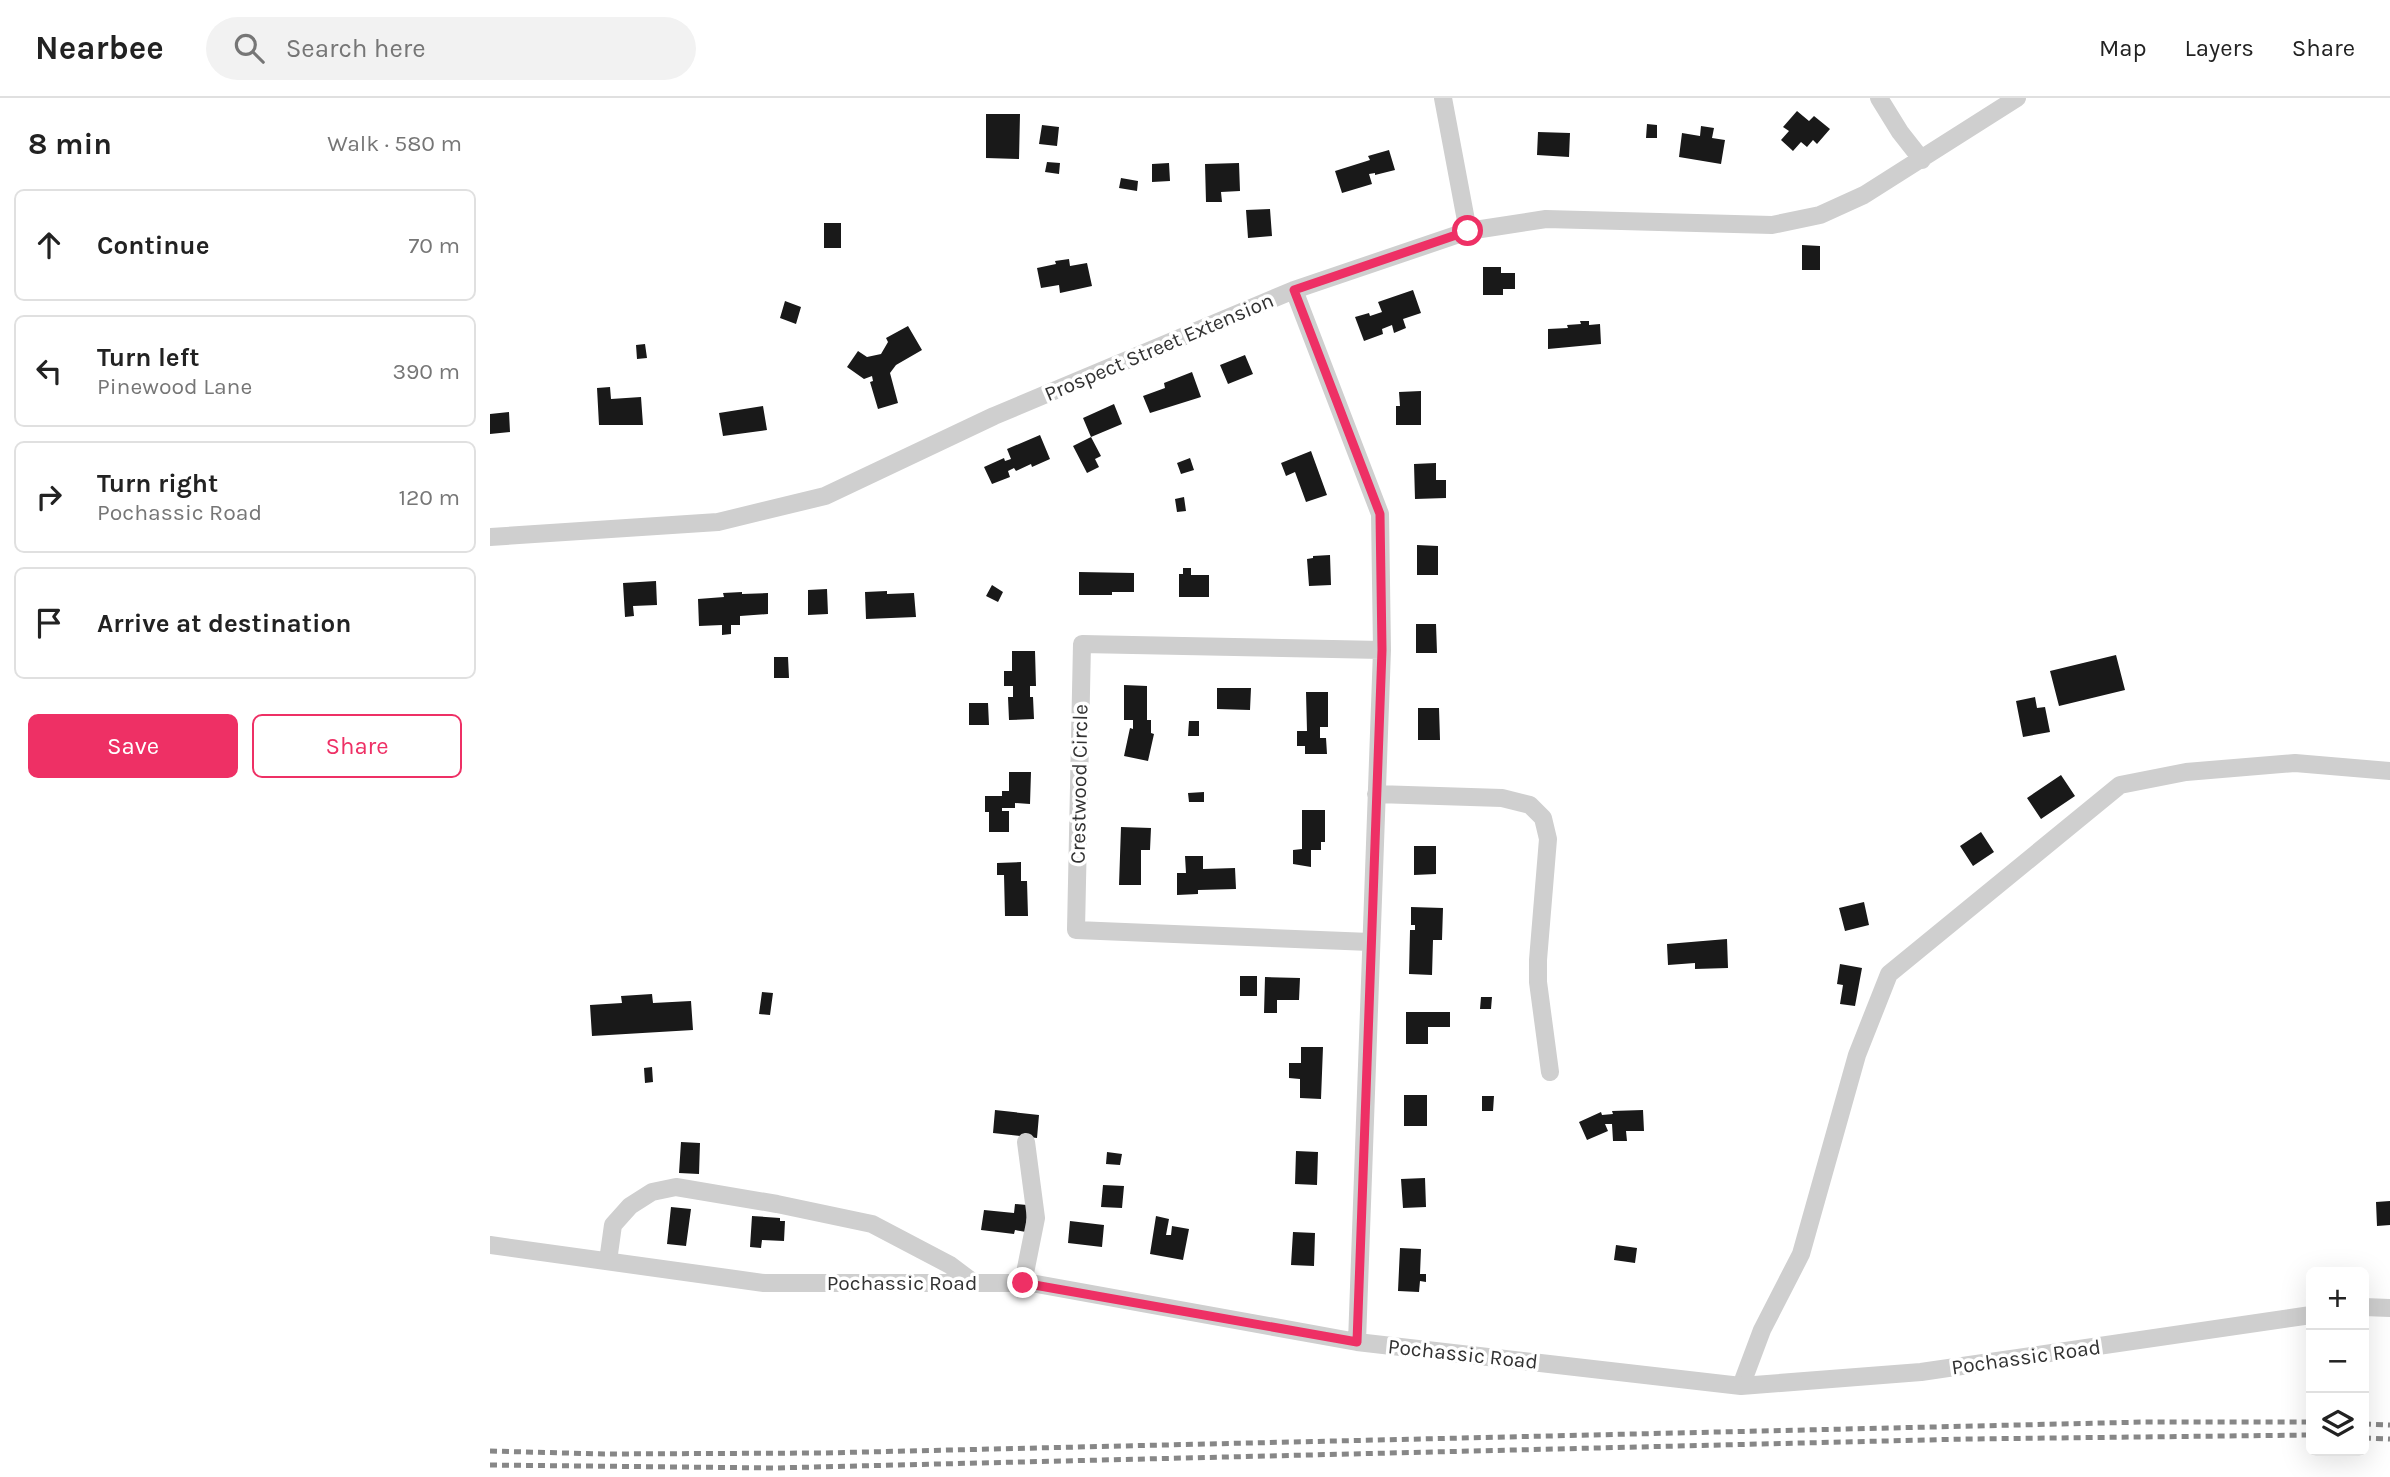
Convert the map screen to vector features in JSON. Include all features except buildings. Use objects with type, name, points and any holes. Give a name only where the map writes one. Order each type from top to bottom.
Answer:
[{"type":"street","points":[[1443,98],[1468,231]]},
{"type":"street","points":[[1879,98],[1900,132],[1922,160]]},
{"type":"street","name":"Prospect Street Extension","points":[[490,537],[718,522],[825,496],[994,415],[1294,290],[1468,231],[1546,219],[1772,225],[1795,222],[1845,205],[1922,160],[2017,98]]},
{"type":"street","points":[[1294,290],[1380,514],[1382,650],[1357,1342]]},
{"type":"street","name":"Crestwood Circle","points":[[1370,942],[1076,930],[1082,644],[1382,650]]},
{"type":"street","points":[[1741,1385],[1762,1330],[1801,1254],[1857,1055],[1889,974],[2120,785],[2186,772],[2295,763],[2390,771]]},
{"type":"street","points":[[1376,794],[1502,798],[1530,805],[1543,818],[1548,839],[1538,982],[1550,1072]]},
{"type":"street","points":[[1023,1283],[1036,1218],[1026,1142]]},
{"type":"street","points":[[608,1261],[614,1225],[630,1206],[652,1192],[676,1187],[872,1224],[950,1265],[974,1283]]},
{"type":"street","name":"Pochassic Road","points":[[490,1245],[764,1283],[1023,1283],[1357,1342],[1741,1385],[1922,1372],[2306,1316]]},
{"type":"street","points":[[2369,1307],[2390,1308]]},
{"type":"railway","points":[[490,1451],[604,1454],[823,1453],[2145,1422],[2306,1422]]},
{"type":"railway","points":[[2369,1424],[2390,1425]]},
{"type":"railway","points":[[490,1465],[773,1468],[1967,1439],[2306,1435]]},
{"type":"railway","points":[[2369,1438],[2390,1439]]},
{"type":"route","points":[[1023,1283],[1357,1342],[1382,650],[1380,514],[1294,290],[1468,231]]}]
